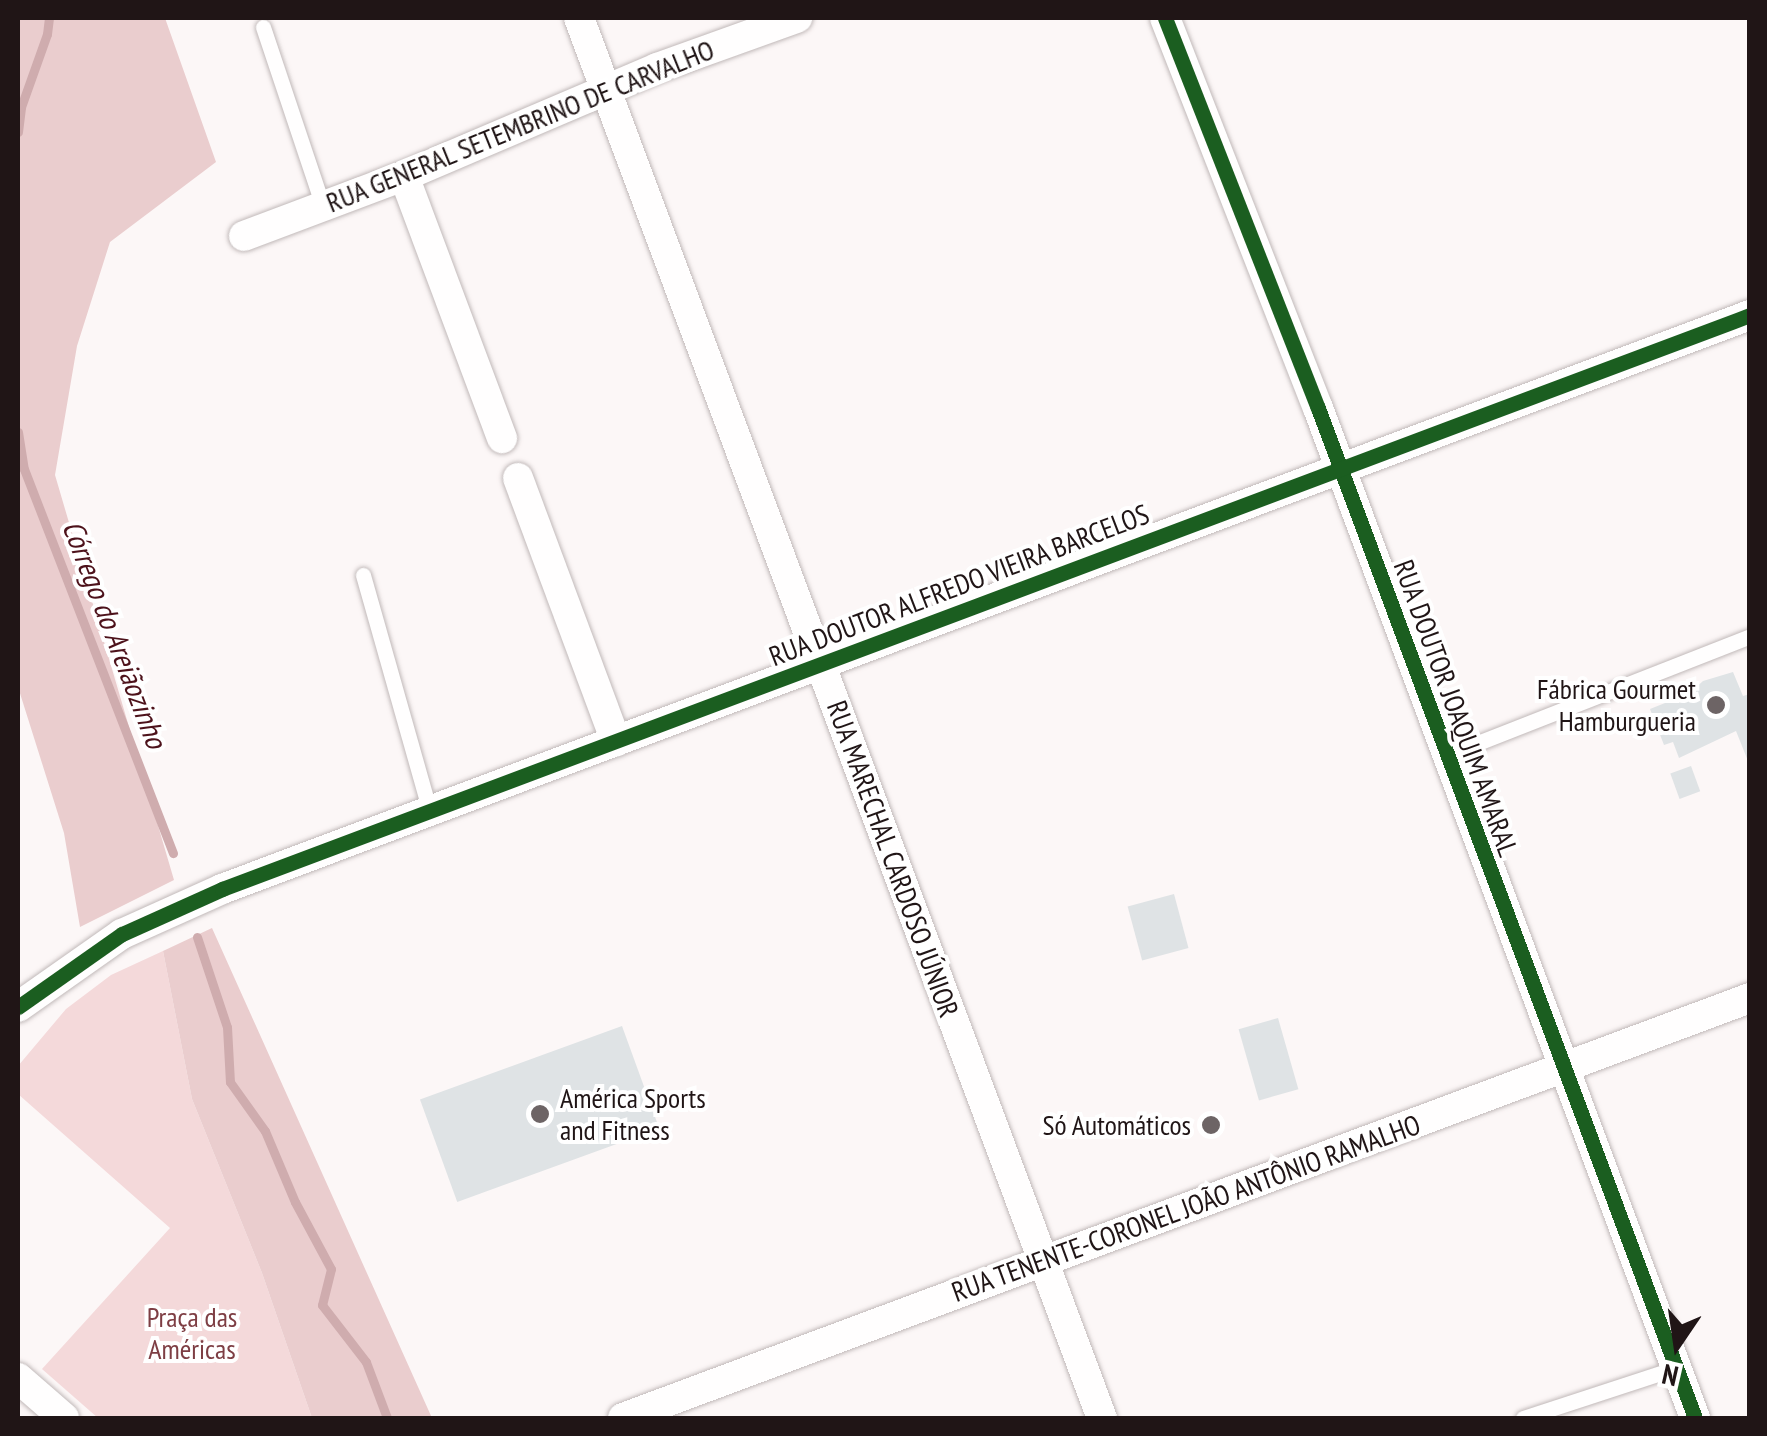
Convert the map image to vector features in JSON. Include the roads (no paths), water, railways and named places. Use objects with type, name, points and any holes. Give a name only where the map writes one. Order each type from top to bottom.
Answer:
[{"type":"street","name":"RUA MARECHAL CARDOSO JÚNIOR","points":[[579,18],[1102,1418]]},
{"type":"street","name":"RUA GENERAL SETEMBRINO DE CARVALHO","points":[[244,236],[404,176],[605,89],[797,18]]},
{"type":"street","name":"RUA DOUTOR JOAQUIM AMARAL","points":[[1165,18],[1340,469],[1694,1418]]},
{"type":"street","points":[[404,176],[502,438]]},
{"type":"street","name":"RUA DOUTOR ALFREDO VIEIRA BARCELOS","points":[[18,1007],[88,953],[188,903],[1750,314]]},
{"type":"street","points":[[518,478],[616,741]]},
{"type":"street","name":"RUA TENENTE-CORONEL JOÃO ANTÔNIO RAMALHO","points":[[623,1418],[1750,998]]},
{"type":"street","points":[[18,1378],[64,1418]]},
{"type":"lane","points":[[263,27],[324,206]]},
{"type":"lane","points":[[363,576],[430,811]]},
{"type":"lane","points":[[1447,755],[1750,636]]},
{"type":"lane","points":[[1523,1418],[1676,1368]]},
{"type":"waterway","name":"Córrego do Areiãozinho","points":[[18,132],[21,107],[49,18]]},
{"type":"waterway","name":"Córrego do Areiãozinho","points":[[18,432],[24,469],[173,853]]},
{"type":"waterway","name":"Córrego do Areiãozinho","points":[[197,937],[227,1027],[230,1082],[265,1131],[295,1202],[331,1269],[322,1305],[366,1362],[387,1418]]},
{"type":"place","name":"Fábrica Gourmet Hamburgueria","points":[[1716,705]]},
{"type":"place","name":"América Sports and Fitness","points":[[540,1114]]},
{"type":"place","name":"Só Automáticos","points":[[1211,1125]]},
{"type":"park label","name":"Praça das Américas","points":[[192,1333]]}]
